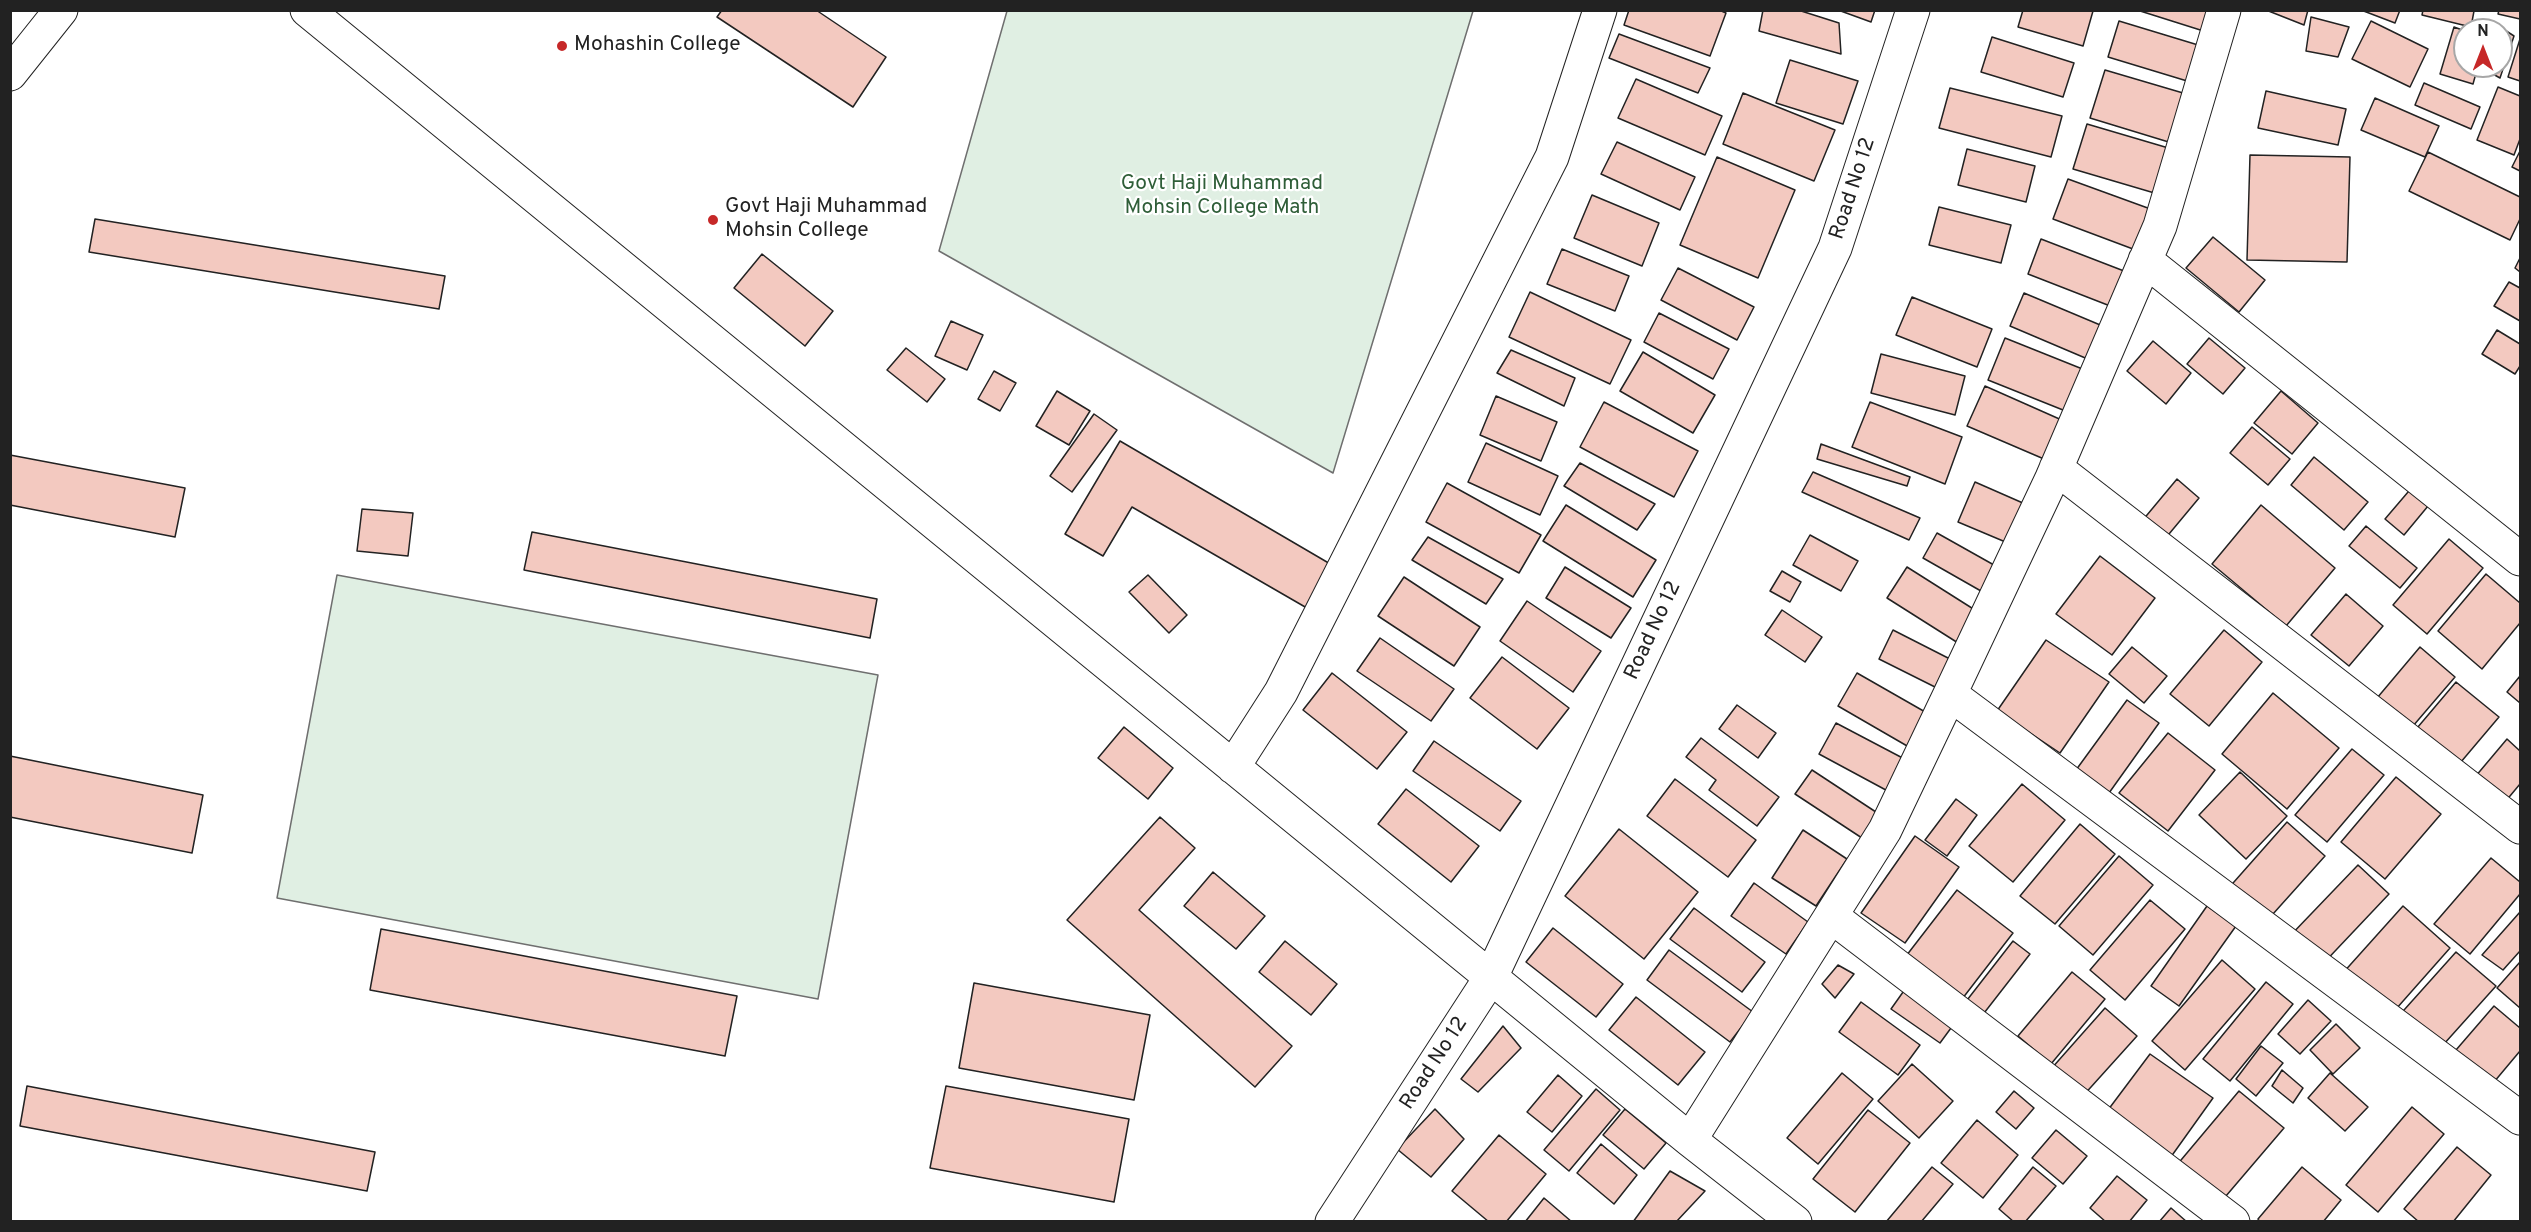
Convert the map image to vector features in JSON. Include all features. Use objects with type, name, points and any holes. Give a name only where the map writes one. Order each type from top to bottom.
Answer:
[{"type":"street","points":[[10,74],[61,10]]},
{"type":"street","points":[[307,10],[1690,1140],[1795,1221]]},
{"type":"street","points":[[1233,767],[1281,692],[1552,157],[1600,10]]},
{"type":"street","name":"Road No 12","points":[[1332,1221],[1338,1217],[1491,977],[1834,248],[1913,10]]},
{"type":"street","points":[[1690,1140],[1885,830],[1950,694],[2056,468],[2160,226],[2224,10]]},
{"type":"street","points":[[2145,260],[2515,545]]},
{"type":"street","points":[[2056,468],[2520,827]]},
{"type":"street","points":[[1950,694],[2520,1118]]},
{"type":"street","points":[[1832,916],[2233,1221]]},
{"type":"green space","name":"Govt Haji Muhammad Mohsin College Math","points":[[1007,11],[1473,11],[1333,473],[939,251]]},
{"type":"green space","points":[[337,575],[878,675],[818,999],[277,898]]},
{"type":"building","points":[[722,10],[816,10],[886,57],[853,107],[717,17]]},
{"type":"building","points":[[1629,10],[1719,10],[1726,13],[1710,56],[1624,25]]},
{"type":"building","points":[[1763,10],[1798,10],[1839,23],[1841,54],[1759,31]]},
{"type":"building","points":[[1838,10],[1875,10],[1871,22]]},
{"type":"building","points":[[2023,10],[2093,11],[2083,46],[2018,27]]},
{"type":"building","points":[[2137,10],[2221,10],[2213,34]]},
{"type":"building","points":[[2266,10],[2308,10],[2304,25]]},
{"type":"building","points":[[2361,10],[2400,10],[2395,23]]},
{"type":"building","points":[[2423,10],[2474,11],[2473,18],[2453,18],[2453,23],[2422,15]]},
{"type":"building","points":[[2499,10],[2520,10],[2520,19],[2498,14]]},
{"type":"building","points":[[2311,17],[2349,27],[2338,57],[2306,51]]},
{"type":"building","points":[[2119,21],[2208,48],[2197,84],[2108,57]]},
{"type":"building","points":[[2371,21],[2428,49],[2410,87],[2352,59]]},
{"type":"building","points":[[2453,30],[2453,78],[2440,74]]},
{"type":"building","points":[[1619,34],[1710,68],[1698,93],[1609,58]]},
{"type":"building","points":[[1992,37],[2074,63],[2063,97],[1981,72]]},
{"type":"building","points":[[2520,39],[2520,81],[2511,78],[2513,78],[2513,61]]},
{"type":"building","points":[[1790,60],[1858,81],[1843,124],[1776,103]]},
{"type":"building","points":[[2105,70],[2200,98],[2185,147],[2090,118]]},
{"type":"building","points":[[2453,78],[2475,78],[2473,84]]},
{"type":"building","points":[[1636,79],[1722,116],[1705,155],[1618,118]]},
{"type":"building","points":[[2424,83],[2480,107],[2471,129],[2415,105]]},
{"type":"building","points":[[2498,87],[2520,96],[2520,139],[2514,155],[2477,140]]},
{"type":"building","points":[[1950,88],[2062,116],[2051,157],[1939,128]]},
{"type":"building","points":[[2266,91],[2346,109],[2338,145],[2258,128]]},
{"type":"building","points":[[1743,93],[1835,130],[1814,181],[1723,144]]},
{"type":"building","points":[[2375,98],[2439,126],[2425,157],[2361,130]]},
{"type":"building","points":[[2087,124],[2182,152],[2168,197],[2073,169]]},
{"type":"building","points":[[1617,142],[1695,177],[1680,210],[1601,174]]},
{"type":"building","points":[[1967,149],[2035,166],[2026,202],[1958,185]]},
{"type":"building","points":[[2520,151],[2520,171],[2512,167]]},
{"type":"building","points":[[2428,152],[2520,197],[2520,219],[2510,240],[2409,191]]},
{"type":"building","points":[[2250,155],[2350,157],[2347,262],[2247,260]]},
{"type":"building","points":[[1717,157],[1795,190],[1758,278],[1680,245]]},
{"type":"building","points":[[2068,179],[2156,211],[2141,252],[2053,219]]},
{"type":"building","points":[[1592,195],[1659,223],[1642,266],[1574,238]]},
{"type":"building","points":[[1939,207],[2011,225],[2001,263],[1929,245]]},
{"type":"building","points":[[95,219],[445,276],[439,309],[89,252]]},
{"type":"building","points":[[2213,237],[2265,280],[2239,312],[2186,268]]},
{"type":"building","points":[[2041,239],[2137,276],[2123,311],[2028,274]]},
{"type":"building","points":[[1562,249],[1629,276],[1615,311],[1547,284]]},
{"type":"building","points":[[762,254],[833,311],[805,346],[734,288]]},
{"type":"building","points":[[2520,258],[2520,272],[2515,268]]},
{"type":"building","points":[[1678,268],[1754,307],[1737,340],[1661,300]]},
{"type":"building","points":[[2509,282],[2520,288],[2520,321],[2494,306]]},
{"type":"building","points":[[1530,292],[1631,340],[1610,384],[1509,337]]},
{"type":"building","points":[[2024,293],[2105,327],[2090,360],[2010,326]]},
{"type":"building","points":[[1912,297],[1992,329],[1977,367],[1896,335]]},
{"type":"building","points":[[1659,313],[1729,349],[1713,379],[1644,342]]},
{"type":"building","points":[[951,321],[983,335],[967,370],[935,356]]},
{"type":"building","points":[[2497,330],[2520,344],[2520,366],[2515,374],[2482,354]]},
{"type":"building","points":[[2005,338],[2085,370],[2068,412],[1988,380]]},
{"type":"building","points":[[2209,338],[2245,368],[2223,394],[2187,364]]},
{"type":"building","points":[[2153,341],[2191,373],[2166,404],[2127,371]]},
{"type":"building","points":[[906,348],[945,379],[927,402],[887,370]]},
{"type":"building","points":[[1511,350],[1575,378],[1564,406],[1497,373]]},
{"type":"building","points":[[1643,352],[1715,395],[1693,433],[1620,391]]},
{"type":"building","points":[[1881,354],[1965,376],[1955,415],[1871,393]]},
{"type":"building","points":[[994,371],[1016,383],[1000,411],[978,399]]},
{"type":"building","points":[[1985,386],[2082,429],[2065,468],[1967,426]]},
{"type":"building","points":[[1057,391],[1090,411],[1069,445],[1036,426]]},
{"type":"building","points":[[2281,391],[2318,423],[2292,454],[2254,423]]},
{"type":"building","points":[[1496,396],[1557,422],[1541,461],[1480,435]]},
{"type":"building","points":[[1604,402],[1698,451],[1674,497],[1580,447]]},
{"type":"building","points":[[1870,402],[1962,437],[1945,484],[1852,447]]},
{"type":"building","points":[[1094,414],[1117,430],[1072,492],[1050,476]]},
{"type":"building","points":[[2252,427],[2290,459],[2268,485],[2230,453]]},
{"type":"building","points":[[1120,441],[1344,572],[1319,615],[1132,507],[1103,556],[1065,534]]},
{"type":"building","points":[[1486,443],[1558,476],[1540,515],[1468,482]]},
{"type":"building","points":[[1821,444],[1910,477],[1907,486],[1817,459]]},
{"type":"building","points":[[10,455],[185,488],[175,537],[10,505]]},
{"type":"building","points":[[2314,457],[2368,502],[2344,530],[2291,485]]},
{"type":"building","points":[[1580,463],[1655,504],[1637,530],[1564,486]]},
{"type":"building","points":[[1813,472],[1920,518],[1909,540],[1802,492]]},
{"type":"building","points":[[2420,478],[2438,494],[2404,535],[2385,519]]},
{"type":"building","points":[[2177,479],[2199,498],[2164,540],[2142,521]]},
{"type":"building","points":[[1975,482],[2032,507],[2015,546],[1958,522]]},
{"type":"building","points":[[1447,483],[1541,535],[1519,573],[1426,522]]},
{"type":"building","points":[[1566,505],[1656,560],[1633,597],[1543,541]]},
{"type":"building","points":[[2261,505],[2335,568],[2286,626],[2212,564]]},
{"type":"building","points":[[362,509],[413,513],[408,556],[357,551]]},
{"type":"building","points":[[2366,526],[2417,568],[2400,588],[2349,546]]},
{"type":"building","points":[[532,532],[877,599],[870,638],[524,570]]},
{"type":"building","points":[[1937,533],[2010,574],[1995,599],[1923,558]]},
{"type":"building","points":[[1810,535],[1858,561],[1841,591],[1793,565]]},
{"type":"building","points":[[1428,537],[1503,579],[1486,604],[1412,560]]},
{"type":"building","points":[[2449,539],[2483,568],[2427,634],[2393,605]]},
{"type":"building","points":[[2100,556],[2155,598],[2112,655],[2056,614]]},
{"type":"building","points":[[1565,567],[1631,608],[1611,638],[1546,598]]},
{"type":"building","points":[[1907,567],[1986,617],[1966,648],[1887,598]]},
{"type":"building","points":[[1782,571],[1801,582],[1790,602],[1770,591]]},
{"type":"building","points":[[2486,574],[2520,603],[2520,623],[2482,669],[2438,631]]},
{"type":"building","points":[[1148,575],[1187,615],[1169,633],[1129,592]]},
{"type":"building","points":[[1404,577],[1480,627],[1454,666],[1378,616]]},
{"type":"building","points":[[2346,594],[2383,626],[2349,666],[2311,635]]},
{"type":"building","points":[[1527,601],[1601,651],[1573,692],[1500,641]]},
{"type":"building","points":[[1782,610],[1822,637],[1805,662],[1765,635]]},
{"type":"building","points":[[1893,630],[1950,659],[1935,687],[1879,659]]},
{"type":"building","points":[[2224,630],[2262,662],[2209,726],[2170,694]]},
{"type":"building","points":[[1380,638],[1454,689],[1431,721],[1357,671]]},
{"type":"building","points":[[2046,640],[2109,682],[2060,753],[1997,711]]},
{"type":"building","points":[[2132,647],[2167,676],[2144,703],[2109,674]]},
{"type":"building","points":[[2420,647],[2455,677],[2407,733],[2372,704]]},
{"type":"building","points":[[1502,657],[1569,708],[1537,749],[1470,698]]},
{"type":"building","points":[[1332,673],[1407,732],[1377,769],[1303,710]]},
{"type":"building","points":[[1857,673],[1941,721],[1921,754],[1838,706]]},
{"type":"building","points":[[2520,676],[2520,703],[2507,692]]},
{"type":"building","points":[[2456,682],[2499,717],[2455,769],[2412,734]]},
{"type":"building","points":[[2273,693],[2339,748],[2287,809],[2222,754]]},
{"type":"building","points":[[2127,700],[2159,723],[2109,793],[2076,770]]},
{"type":"building","points":[[1737,705],[1776,733],[1758,758],[1719,729]]},
{"type":"building","points":[[1836,723],[1914,764],[1897,796],[1819,754]]},
{"type":"building","points":[[1124,727],[1173,768],[1148,799],[1098,758]]},
{"type":"building","points":[[2168,733],[2215,770],[2168,831],[2119,793]]},
{"type":"building","points":[[1701,738],[1779,797],[1757,826],[1709,790],[1716,780],[1686,757]]},
{"type":"building","points":[[2507,739],[2520,751],[2520,784],[2505,802],[2475,777]]},
{"type":"building","points":[[1434,741],[1521,801],[1500,831],[1413,771]]},
{"type":"building","points":[[2352,749],[2384,775],[2327,842],[2295,815]]},
{"type":"building","points":[[10,756],[203,795],[192,853],[10,817]]},
{"type":"building","points":[[1812,770],[1882,816],[1865,840],[1795,794]]},
{"type":"building","points":[[2240,772],[2287,816],[2246,859],[2199,815]]},
{"type":"building","points":[[2396,777],[2441,814],[2385,879],[2341,842]]},
{"type":"building","points":[[1675,779],[1756,840],[1728,877],[1647,816]]},
{"type":"building","points":[[2022,784],[2065,820],[2013,882],[1969,846]]},
{"type":"building","points":[[1406,789],[1479,846],[1451,882],[1378,824]]},
{"type":"building","points":[[1956,799],[1977,815],[1947,856],[1925,840]]},
{"type":"building","points":[[1160,817],[1195,848],[1139,910],[1292,1046],[1255,1087],[1067,920]]},
{"type":"building","points":[[2287,822],[2325,856],[2264,924],[2226,891]]},
{"type":"building","points":[[2080,824],[2115,854],[2055,924],[2020,896]]},
{"type":"building","points":[[1619,829],[1698,892],[1644,959],[1565,896]]},
{"type":"building","points":[[1803,830],[1847,859],[1816,906],[1772,878]]},
{"type":"building","points":[[1915,836],[1959,867],[1905,943],[1861,913]]},
{"type":"building","points":[[2119,856],[2153,885],[2093,955],[2059,926]]},
{"type":"building","points":[[2491,858],[2520,882],[2520,894],[2470,954],[2434,924]]},
{"type":"building","points":[[2358,865],[2389,894],[2319,968],[2288,938]]},
{"type":"building","points":[[1213,872],[1265,916],[1236,949],[1184,906]]},
{"type":"building","points":[[1754,883],[1808,922],[1786,954],[1731,916]]},
{"type":"building","points":[[1957,890],[2013,933],[1959,1003],[1903,960]]},
{"type":"building","points":[[2150,900],[2185,929],[2125,1000],[2090,970]]},
{"type":"building","points":[[2207,906],[2236,926],[2179,1006],[2151,986]]},
{"type":"building","points":[[2403,906],[2450,948],[2381,1026],[2333,984]]},
{"type":"building","points":[[1694,908],[1765,962],[1742,992],[1670,939]]},
{"type":"building","points":[[2520,912],[2520,951],[2503,970],[2482,955]]},
{"type":"building","points":[[1553,928],[1623,984],[1596,1017],[1526,962]]},
{"type":"building","points":[[381,929],[737,996],[725,1056],[370,990]]},
{"type":"building","points":[[1285,941],[1337,984],[1311,1015],[1259,972]]},
{"type":"building","points":[[2013,941],[2030,954],[1981,1017],[1964,1004]]},
{"type":"building","points":[[1669,950],[1753,1012],[1730,1042],[1647,980]]},
{"type":"building","points":[[2456,952],[2496,986],[2426,1064],[2387,1029]]},
{"type":"building","points":[[2222,960],[2255,989],[2185,1070],[2152,1041]]},
{"type":"building","points":[[2520,962],[2520,1008],[2497,988]]},
{"type":"building","points":[[1838,965],[1854,974],[1835,998],[1822,984]]},
{"type":"building","points":[[2072,972],[2105,999],[2051,1064],[2018,1036]]},
{"type":"building","points":[[1913,978],[1962,1013],[1940,1043],[1891,1009]]},
{"type":"building","points":[[2266,982],[2293,1004],[2230,1081],[2203,1059]]},
{"type":"building","points":[[974,983],[1150,1015],[1134,1100],[959,1068]]},
{"type":"building","points":[[1636,997],[1705,1052],[1678,1085],[1609,1030]]},
{"type":"building","points":[[2308,1000],[2331,1021],[2300,1054],[2278,1034]]},
{"type":"building","points":[[1861,1002],[1920,1045],[1898,1075],[1839,1032]]},
{"type":"building","points":[[2494,1006],[2520,1028],[2520,1051],[2494,1082],[2456,1050]]},
{"type":"building","points":[[2105,1008],[2137,1036],[2082,1097],[2051,1069]]},
{"type":"building","points":[[2336,1024],[2360,1048],[2333,1074],[2310,1050]]},
{"type":"building","points":[[1503,1026],[1521,1048],[1478,1092],[1461,1079]]},
{"type":"building","points":[[2261,1046],[2283,1063],[2256,1096],[2236,1079]]},
{"type":"building","points":[[2150,1054],[2213,1098],[2168,1161],[2105,1114]]},
{"type":"building","points":[[1912,1064],[1953,1101],[1919,1138],[1878,1101]]},
{"type":"building","points":[[2282,1070],[2303,1088],[2293,1103],[2272,1086]]},
{"type":"building","points":[[1842,1073],[1873,1099],[1818,1164],[1787,1138]]},
{"type":"building","points":[[2330,1073],[2368,1107],[2345,1131],[2308,1098]]},
{"type":"building","points":[[1558,1075],[1582,1096],[1552,1132],[1527,1112]]},
{"type":"building","points":[[27,1086],[375,1152],[367,1191],[20,1126]]},
{"type":"building","points":[[946,1086],[1129,1119],[1114,1202],[930,1168]]},
{"type":"building","points":[[1596,1089],[1620,1110],[1569,1171],[1544,1150]]},
{"type":"building","points":[[2014,1091],[2034,1108],[2016,1129],[1996,1112]]},
{"type":"building","points":[[2239,1091],[2284,1128],[2220,1203],[2176,1166]]},
{"type":"building","points":[[2412,1107],[2444,1134],[2378,1212],[2346,1185]]},
{"type":"building","points":[[1435,1109],[1464,1139],[1431,1177],[1397,1149]]},
{"type":"building","points":[[1625,1109],[1666,1143],[1644,1169],[1603,1135]]},
{"type":"building","points":[[1868,1110],[1910,1143],[1855,1212],[1813,1179]]},
{"type":"building","points":[[1977,1120],[2018,1155],[1983,1198],[1941,1163]]},
{"type":"building","points":[[2056,1130],[2087,1156],[2063,1184],[2032,1158]]},
{"type":"building","points":[[1499,1135],[1546,1174],[1506,1222],[1489,1222],[1452,1191]]},
{"type":"building","points":[[1601,1144],[1637,1175],[1614,1204],[1577,1173]]},
{"type":"building","points":[[2457,1147],[2491,1175],[2453,1222],[2419,1222],[2404,1209]]},
{"type":"building","points":[[1932,1167],[1953,1184],[1921,1222],[1886,1222]]},
{"type":"building","points":[[2033,1167],[2056,1186],[2025,1222],[2014,1222],[1999,1209]]},
{"type":"building","points":[[2302,1167],[2341,1200],[2323,1222],[2260,1222],[2258,1219]]},
{"type":"building","points":[[1670,1171],[1705,1191],[1676,1222],[1633,1222]]},
{"type":"building","points":[[2117,1176],[2147,1200],[2129,1222],[2106,1222],[2090,1208]]},
{"type":"building","points":[[1544,1198],[1572,1222],[1525,1222]]},
{"type":"building","points":[[2171,1208],[2187,1222],[2159,1222]]},
{"type":"place","name":"Mohashin College","points":[[562,46]]},
{"type":"place","name":"Govt Haji Muhammad Mohsin College","points":[[713,220]]}]
